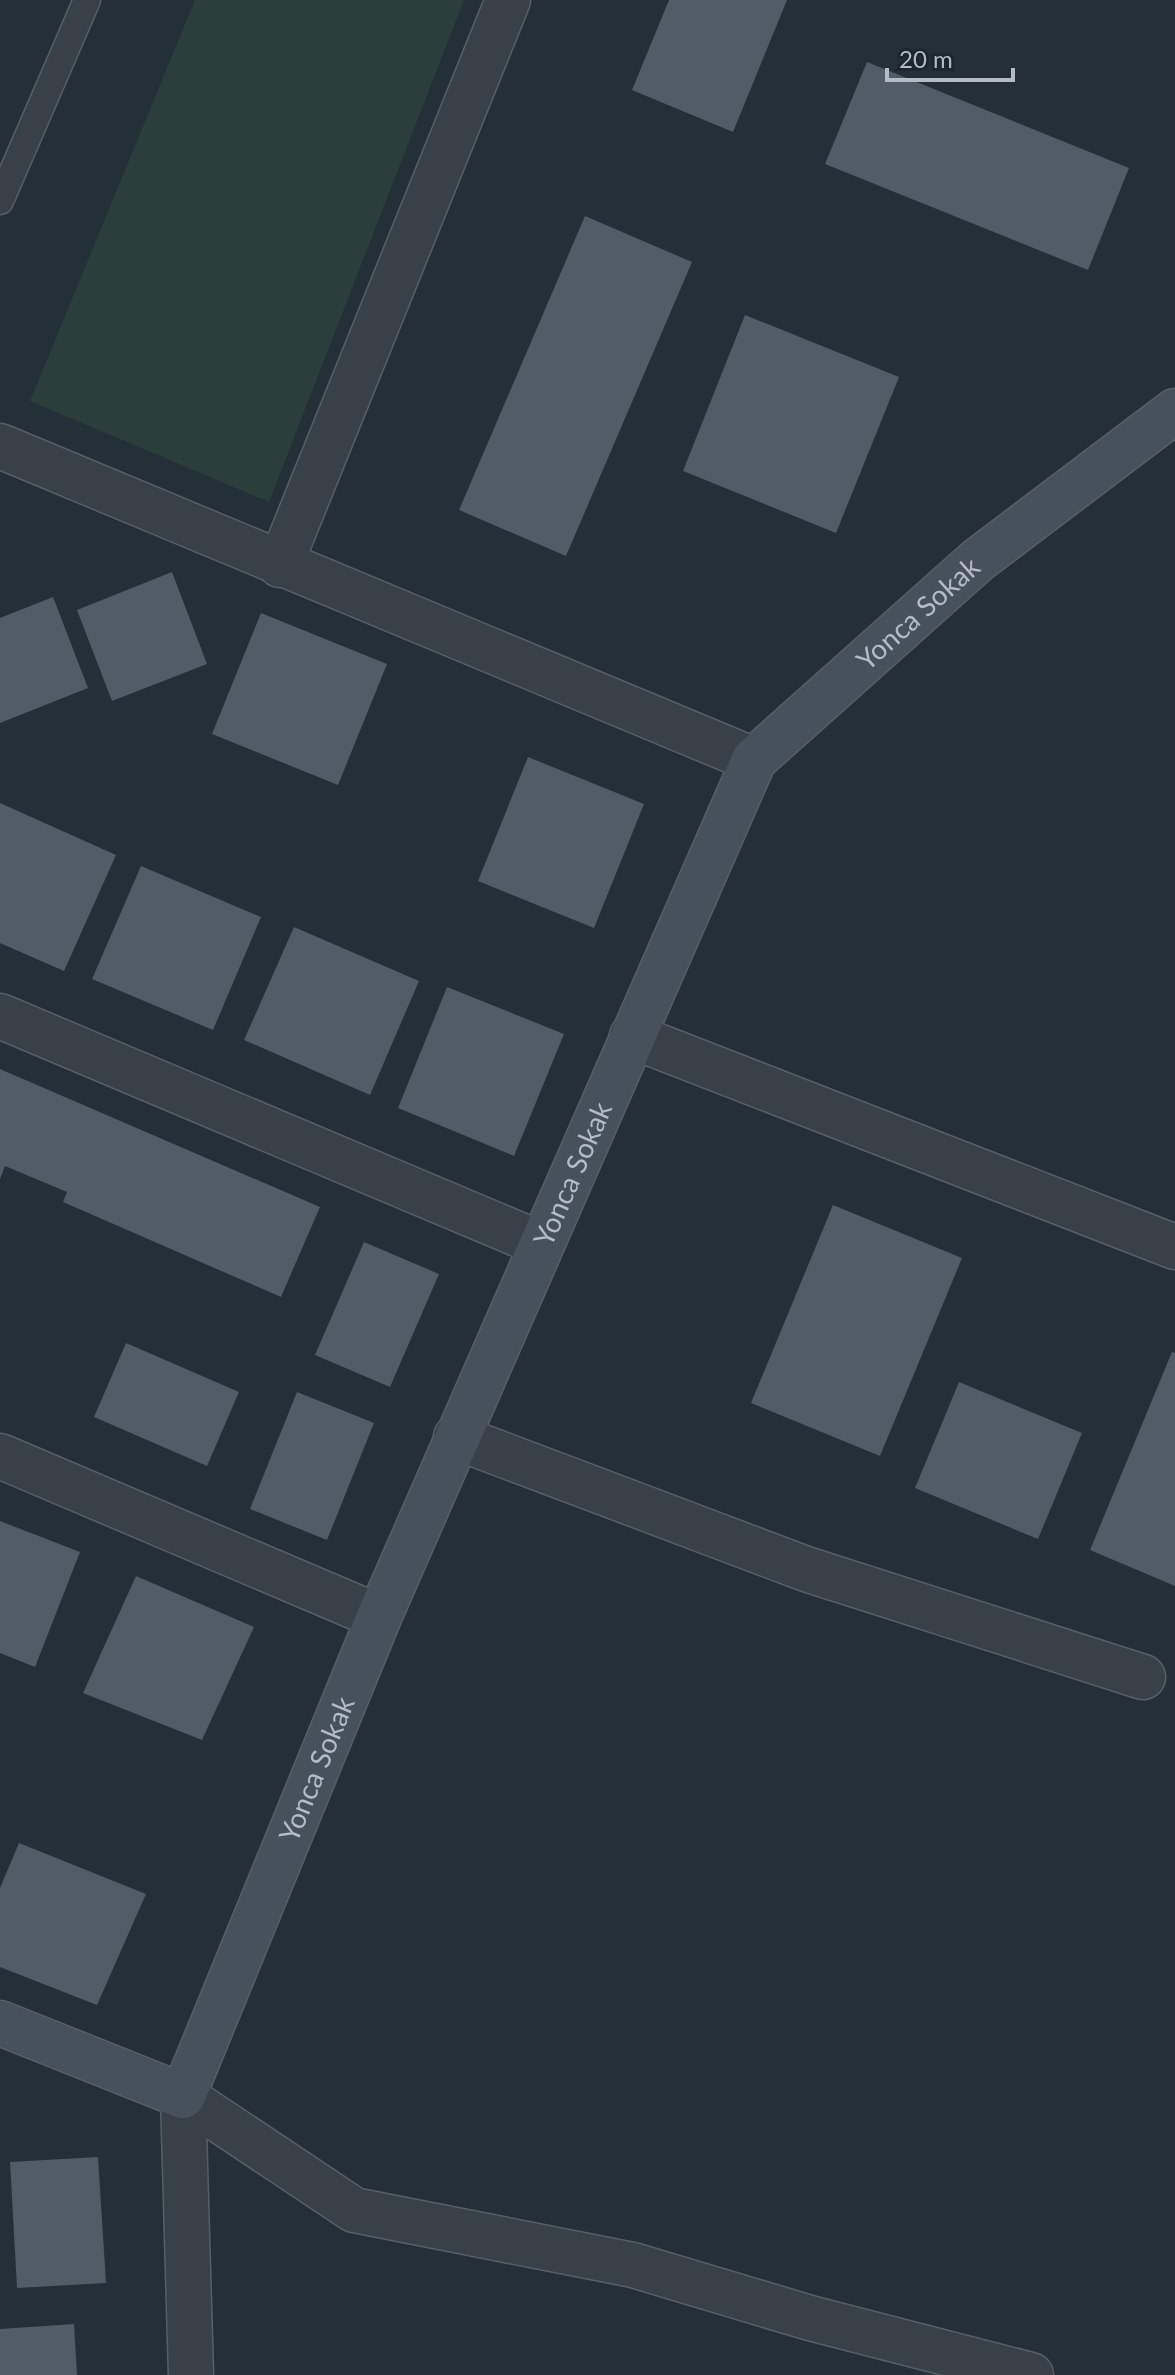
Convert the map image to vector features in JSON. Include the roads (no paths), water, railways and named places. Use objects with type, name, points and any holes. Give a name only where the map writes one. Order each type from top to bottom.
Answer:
[{"type":"street","points":[[280,565],[508,0]]},
{"type":"street","name":"Yonca Sokak","points":[[183,2096],[379,1617],[754,760],[978,560],[1175,411]]},
{"type":"street","points":[[0,446],[754,760]]},
{"type":"street","points":[[0,1016],[541,1244]]},
{"type":"street","points":[[632,1036],[1175,1247]]},
{"type":"street","points":[[456,1437],[806,1569],[1143,1677]]},
{"type":"street","points":[[0,1456],[379,1617]]},
{"type":"street","points":[[0,2023],[183,2096],[354,2210],[633,2265],[810,2318],[1031,2375]]},
{"type":"street","points":[[183,2096],[191,2375]]},
{"type":"lane","points":[[0,201],[87,0]]}]
